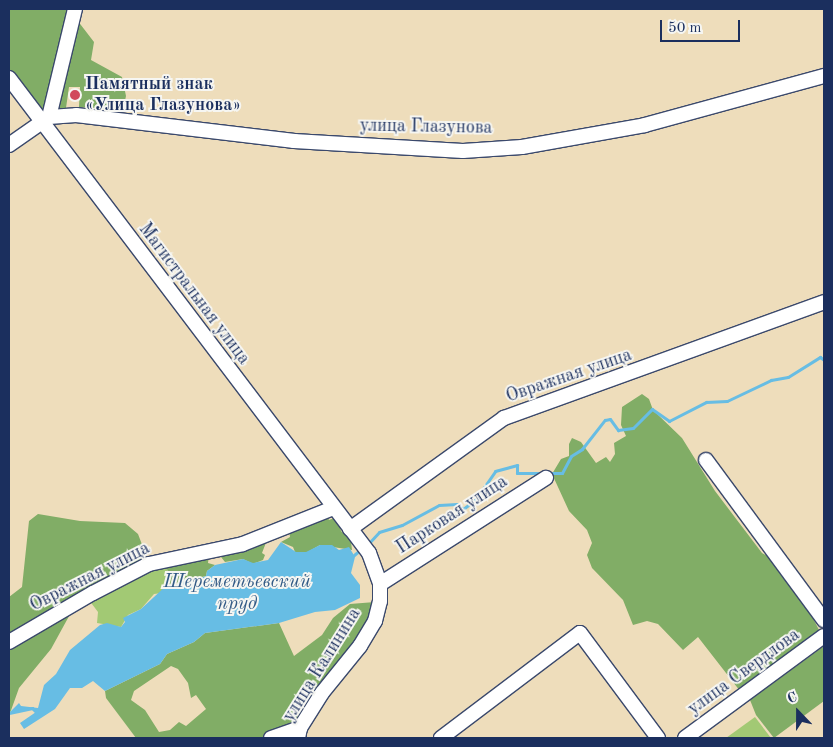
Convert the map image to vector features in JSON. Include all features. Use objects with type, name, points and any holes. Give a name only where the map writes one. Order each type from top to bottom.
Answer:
[{"type":"street","points":[[9,145],[45,119],[75,9]]},
{"type":"street","name":"улица Глазунова","points":[[45,119],[76,115],[294,141],[463,151],[522,146],[645,125],[824,76]]},
{"type":"street","name":"Магистральная улица","points":[[9,78],[45,119],[351,530]]},
{"type":"street","name":"Овражная улица","points":[[351,530],[504,418],[824,302]]},
{"type":"street","points":[[706,460],[824,620]]},
{"type":"street","name":"Парковая улица","points":[[380,584],[546,478]]},
{"type":"street","name":"Овражная улица","points":[[9,642],[93,593],[149,564],[243,544],[333,508]]},
{"type":"street","name":"улица Калинина","points":[[299,733],[375,621],[380,601],[380,584],[365,546],[351,530]]},
{"type":"street","points":[[440,738],[580,633],[658,738]]},
{"type":"street","name":"улица Свердлова","points":[[685,738],[824,636]]},
{"type":"street","points":[[271,738],[299,733]]},
{"type":"green space","points":[[9,9],[70,9],[47,106],[41,113],[9,70]]},
{"type":"green space","points":[[74,16],[94,42],[91,60],[122,77],[126,96],[123,110],[79,107],[80,87],[69,87],[66,108],[53,109]]},
{"type":"green space","points":[[642,394],[649,399],[653,410],[682,438],[715,491],[762,553],[774,560],[780,574],[809,610],[820,632],[740,691],[698,637],[683,650],[658,624],[647,621],[633,625],[623,600],[592,568],[587,555],[592,543],[587,530],[569,511],[552,474],[561,459],[569,456],[569,444],[572,438],[581,442],[596,463],[606,457],[610,462],[615,454],[614,443],[626,436],[621,425],[622,407]]},
{"type":"green space","points":[[326,513],[329,520],[337,517],[341,531],[351,541],[352,550],[320,545],[306,553],[295,552],[293,547],[281,542],[290,537],[289,530]]},
{"type":"green space","points":[[38,514],[80,521],[125,523],[138,534],[146,555],[140,564],[127,567],[102,580],[97,591],[85,587],[51,649],[19,688],[9,716],[9,597],[22,587],[29,521]]},
{"type":"green space","points":[[267,540],[262,553],[265,555],[263,560],[253,564],[243,559],[225,562],[221,557],[221,553]]},
{"type":"green space","points":[[209,555],[208,563],[215,565],[207,571],[206,576],[167,585],[171,579],[165,564]]},
{"type":"green space","points":[[165,564],[171,579],[162,593],[154,594],[141,609],[128,615],[121,627],[97,623],[98,612],[89,600],[150,567]]},
{"type":"green space","points":[[375,602],[370,620],[360,637],[305,703],[297,723],[261,738],[136,738],[106,698],[105,691],[160,664],[167,654],[194,642],[205,633],[279,623],[294,656],[322,635],[333,618],[350,604]],"holes":[[[171,666],[178,669],[188,683],[191,698],[196,695],[206,709],[186,726],[179,722],[170,730],[159,732],[145,710],[131,700],[134,691]]]},
{"type":"green space","points":[[824,646],[824,701],[774,738],[756,715],[750,700]]},
{"type":"green space","points":[[755,717],[771,738],[726,738]]},
{"type":"water","name":"Шереметьевский пруд","points":[[281,542],[296,552],[306,552],[320,545],[332,545],[339,550],[349,547],[355,557],[351,573],[360,585],[360,598],[335,610],[315,612],[279,623],[205,633],[194,642],[167,654],[160,664],[105,691],[93,681],[82,688],[70,688],[55,709],[24,729],[20,723],[36,712],[32,708],[9,713],[19,703],[21,706],[38,708],[44,685],[56,674],[70,650],[100,625],[107,623],[121,627],[125,622],[123,618],[141,609],[167,585],[175,586],[184,579],[188,582],[206,576],[207,571],[215,565],[243,559],[253,563],[268,560]]},
{"type":"waterway","points":[[368,544],[379,532],[402,525],[439,505],[457,504],[463,509],[475,500],[495,471],[517,465],[517,473],[562,473],[571,456],[582,449],[605,420],[610,419],[618,430],[633,428],[652,409],[669,421],[706,402],[727,401],[771,380],[788,377],[820,357],[824,360]]},
{"type":"waterway","points":[[354,555],[361,549]]},
{"type":"waterway","points":[[9,713],[32,708],[36,712]]},
{"type":"place","name":"Памятный знак «Улица Глазунова»","points":[[75,95]]}]
